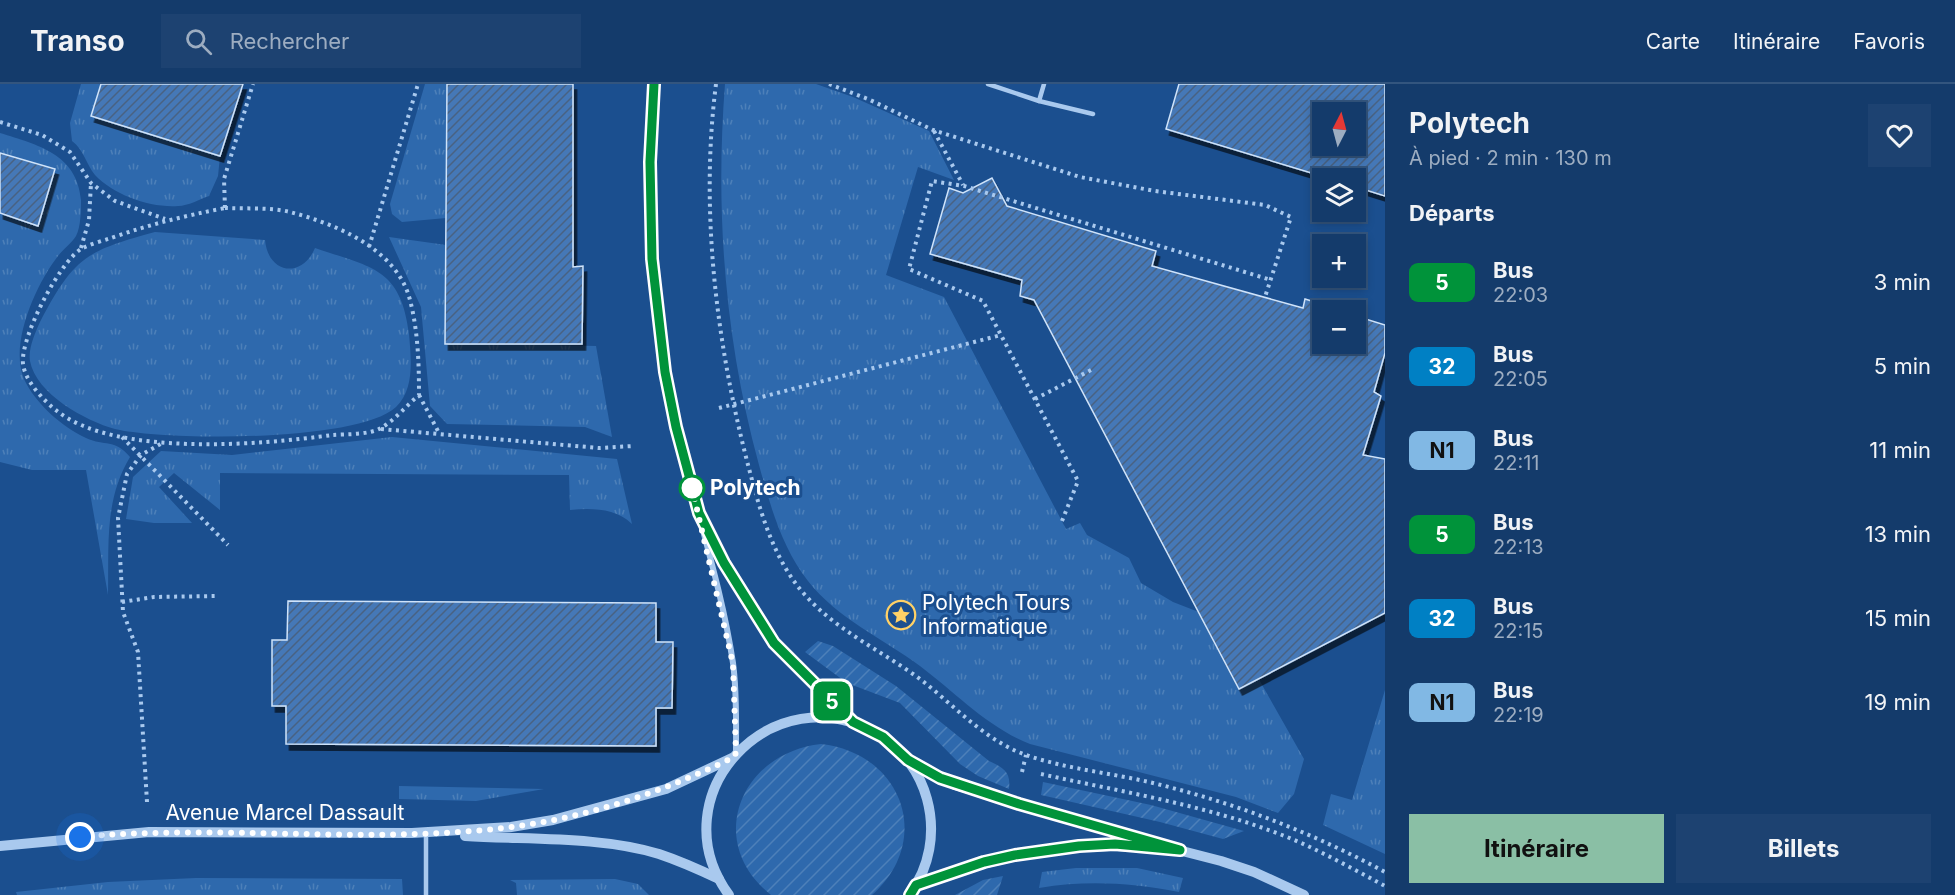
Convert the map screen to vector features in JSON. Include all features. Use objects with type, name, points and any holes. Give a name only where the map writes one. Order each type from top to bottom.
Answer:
[{"type":"street","points":[[654,84],[650,195],[657,313],[676,427],[699,513],[733,664],[734,756]]},
{"type":"street","points":[[699,513],[724,563],[774,643],[853,722]]},
{"type":"street","points":[[729,895],[719,879],[709,849],[707,816],[716,785],[734,756],[757,735],[787,721],[820,717],[853,722],[883,737],[908,760],[955,785],[1254,872],[1304,895]]},
{"type":"street","name":"Avenue Marcel Dassault","points":[[426,833],[511,827],[581,813],[666,789],[734,756]]},
{"type":"street","points":[[908,760],[926,793],[931,821],[930,849],[912,892]]},
{"type":"street","name":"Avenue Marcel Dassault","points":[[0,846],[149,832],[426,833],[588,843],[635,849],[660,854],[719,879]]},
{"type":"street","points":[[912,892],[984,862],[1079,846],[1115,844],[1180,850]]},
{"type":"lane","points":[[988,84],[1039,101],[1093,114]]},
{"type":"lane","points":[[1039,101],[1044,84]]},
{"type":"lane","points":[[426,833],[426,895]]},
{"type":"path","points":[[225,208],[224,179],[253,84]]},
{"type":"path","points":[[369,247],[418,84]]},
{"type":"path","points":[[716,84],[710,167],[711,233],[717,299],[734,405],[760,509],[774,546],[804,595],[834,622],[919,678],[986,733],[1015,750],[1037,758],[1154,783],[1260,814],[1312,835],[1385,872]]},
{"type":"path","points":[[829,84],[886,107],[933,130],[1080,177],[1155,191],[1265,205],[1291,217],[1265,297]]},
{"type":"path","points":[[0,122],[42,135],[70,152],[91,183],[115,201],[166,219]]},
{"type":"path","points":[[933,130],[964,186]]},
{"type":"path","points":[[1062,521],[1078,481],[983,301],[909,268],[932,182],[964,186],[1271,280]]},
{"type":"path","points":[[91,183],[89,220],[81,249],[55,282],[36,313],[24,345],[23,365],[35,388],[57,411],[87,430],[202,446],[291,441],[380,429],[599,448],[634,446]]},
{"type":"path","points":[[81,249],[166,219],[225,208],[288,212],[350,233],[390,261],[410,297],[419,352],[419,395],[439,433]]},
{"type":"path","points":[[719,408],[1001,335]]},
{"type":"path","points":[[1034,399],[1093,369]]},
{"type":"path","points":[[380,429],[419,395]]},
{"type":"path","points":[[122,436],[228,545]]},
{"type":"path","points":[[149,832],[138,652],[123,612],[118,518],[127,474],[141,455],[164,442]]},
{"type":"path","points":[[122,602],[154,597],[214,596]]},
{"type":"path","points":[[1041,774],[1162,801],[1266,830],[1298,842],[1385,886]]},
{"type":"green space","points":[[81,84],[101,84],[91,116],[220,156],[218,176],[209,196],[182,206],[156,205],[122,194],[95,175],[72,141],[70,123]]},
{"type":"green space","points":[[425,84],[447,84],[446,218],[402,222],[392,214],[390,204]]},
{"type":"green space","points":[[725,84],[816,84],[853,97],[929,131],[954,180],[918,167],[886,275],[944,297],[1066,529],[1080,523],[1087,535],[1129,558],[1141,583],[1173,602],[1227,623],[1304,759],[1294,794],[1278,813],[1236,797],[1030,744],[1014,737],[972,709],[920,666],[847,617],[808,581],[791,555],[772,511],[747,418],[738,371],[722,228],[722,132]]},
{"type":"green space","points":[[0,133],[41,147],[53,154],[64,162],[78,184],[81,204],[78,232],[50,268],[34,298],[22,332],[20,365],[24,379],[35,397],[59,421],[86,438],[119,447],[130,457],[122,473],[112,507],[108,595],[86,470],[32,470],[0,462]]},
{"type":"green space","points":[[155,232],[265,240],[272,260],[286,268],[302,265],[315,248],[352,260],[380,273],[399,295],[409,334],[410,373],[402,400],[396,407],[375,418],[344,427],[261,436],[175,436],[140,433],[115,429],[77,413],[52,395],[34,373],[30,361],[31,346],[40,322],[63,283],[84,260],[113,245]]},
{"type":"green space","points":[[389,237],[446,245],[445,343],[596,346],[612,437],[585,427],[447,424],[430,406],[421,307]]},
{"type":"green space","points":[[392,437],[617,459],[632,524],[611,512],[595,509],[570,510],[569,475],[220,473],[220,510],[174,473],[159,487],[192,523],[154,523],[126,519],[133,477],[161,451],[232,455]]},
{"type":"green space","points":[[818,641],[833,646],[896,686],[989,761],[1002,768],[1009,778],[1009,789],[978,776],[960,764],[900,703],[847,683],[805,652]]},
{"type":"green space","points":[[1385,690],[1385,854],[1323,825],[1331,794],[1352,800]]},
{"type":"green space","points":[[821,744],[849,751],[872,764],[889,781],[900,802],[904,825],[902,849],[891,873],[872,895],[771,895],[751,874],[739,850],[736,826],[740,803],[752,782],[770,764],[793,751]]},
{"type":"green space","points":[[1043,782],[1151,805],[1244,831],[1223,839],[1041,795]]},
{"type":"green space","points":[[399,786],[544,789],[476,801],[399,799]]},
{"type":"green space","points":[[1076,868],[1137,868],[1183,878],[1179,892],[1144,886],[1109,884],[1075,884],[1039,888],[1042,872]]},
{"type":"green space","points":[[1003,876],[997,895],[955,895],[983,880]]},
{"type":"green space","points":[[196,878],[402,879],[403,895],[17,895],[16,892],[108,882]]},
{"type":"green space","points":[[615,879],[638,884],[649,895],[517,895],[516,883],[510,880]]},
{"type":"building","points":[[101,84],[243,84],[220,156],[91,116]]},
{"type":"building","points":[[447,84],[573,84],[573,267],[583,266],[582,344],[445,344]]},
{"type":"building","points":[[1179,84],[1385,84],[1385,196],[1366,190],[1366,168],[1312,168],[1312,173],[1166,129]]},
{"type":"building","points":[[0,153],[55,169],[38,226],[0,213]]},
{"type":"building","points":[[992,178],[1007,206],[1156,251],[1152,266],[1303,308],[1305,299],[1312,301],[1312,354],[1366,354],[1366,319],[1385,325],[1385,353],[1374,392],[1381,396],[1363,455],[1385,459],[1385,613],[1239,689],[1034,300],[1020,296],[1022,280],[930,254],[949,188],[963,193]]},
{"type":"building","points":[[288,601],[656,603],[656,642],[673,642],[672,708],[656,708],[656,746],[286,744],[286,706],[272,706],[272,640],[287,640]]},
{"type":"bus line","name":"5","points":[[654,84],[650,162],[652,259],[665,372],[676,427],[699,513],[724,563],[774,643],[853,722],[883,737],[897,747],[908,760],[940,778],[955,785],[1180,850],[1115,844],[1079,846],[1015,855],[984,862],[916,885],[910,895]]},
{"type":"place","name":"Polytech","points":[[692,488]]},
{"type":"place","name":"Polytech Tours Informatique","points":[[901,615]]},
{"type":"route","points":[[80,837],[149,832],[210,831],[426,833],[511,827],[553,820],[666,789],[732,758],[736,753],[733,664],[726,622],[692,488]]}]
